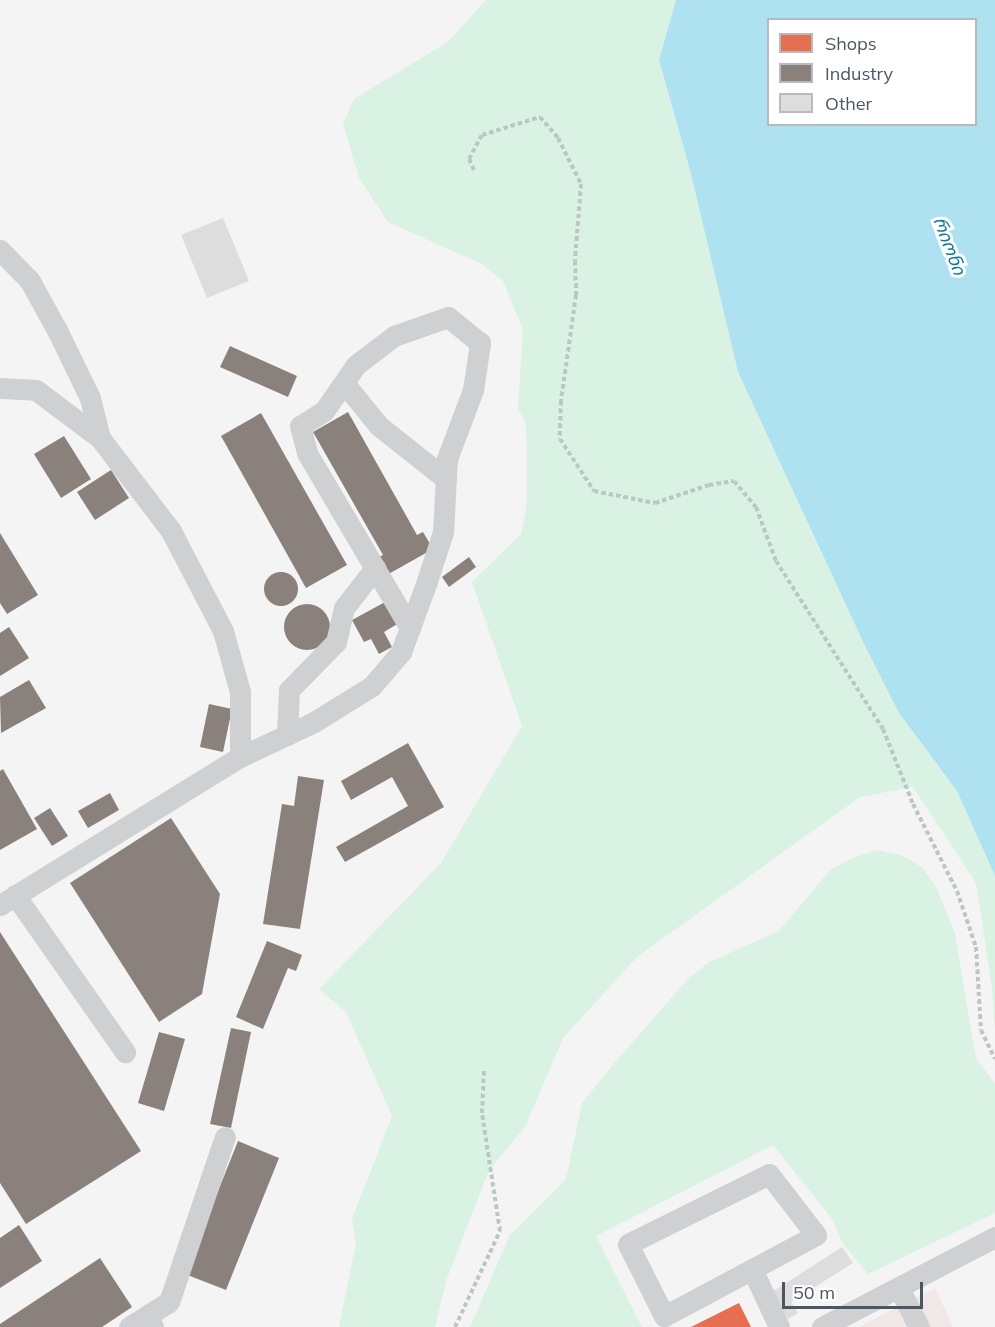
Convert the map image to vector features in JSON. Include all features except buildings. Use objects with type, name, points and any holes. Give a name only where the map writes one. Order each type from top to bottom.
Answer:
[{"type":"street","points":[[0,250],[30,281],[58,332],[90,398],[100,438]]},
{"type":"street","points":[[125,1052],[8,900],[240,757],[314,722],[372,686],[401,652],[410,628],[443,532],[447,459],[473,390],[480,343],[448,317],[394,336],[356,365],[324,411],[300,426],[307,453],[410,628]]},
{"type":"street","points":[[344,383],[379,426],[446,479]]},
{"type":"street","points":[[0,388],[36,390],[100,438],[171,531],[223,631],[240,692],[240,757]]},
{"type":"street","points":[[287,735],[289,690],[336,642],[344,608],[375,568]]},
{"type":"street","points":[[129,1327],[150,1321],[169,1302],[225,1137]]},
{"type":"street","points":[[769,1174],[816,1235],[752,1269],[664,1316],[628,1244],[769,1174]]},
{"type":"street","points":[[822,1327],[995,1237]]},
{"type":"street","points":[[752,1269],[779,1327]]},
{"type":"street","points":[[899,1288],[919,1327]]},
{"type":"path","points":[[474,170],[469,159],[482,135],[540,117],[558,138],[581,184],[575,261],[576,295],[561,401],[560,439],[594,491],[655,503],[709,485],[734,481],[756,507],[776,561],[883,729],[913,804],[957,891],[976,946],[981,1030],[995,1059]]},
{"type":"path","points":[[455,1327],[500,1232],[482,1113],[484,1069]]},
{"type":"shaded area","points":[[935,1288],[953,1327],[859,1327]]},
{"type":"green space","points":[[486,0],[676,0],[659,60],[690,170],[738,372],[865,646],[899,713],[957,791],[995,876],[995,1032],[992,987],[976,883],[913,787],[860,797],[637,957],[563,1038],[525,1127],[489,1170],[446,1281],[435,1327],[339,1327],[356,1243],[352,1219],[392,1116],[346,1012],[319,989],[441,863],[522,726],[472,582],[521,534],[526,510],[527,482],[526,425],[518,408],[523,330],[503,281],[482,264],[388,222],[359,178],[343,124],[354,99],[448,42]]},
{"type":"green space","points":[[877,850],[901,855],[922,867],[936,887],[955,933],[976,1058],[995,1084],[995,1213],[868,1274],[841,1241],[833,1220],[773,1145],[596,1236],[642,1327],[470,1327],[510,1235],[566,1179],[582,1103],[616,1061],[689,978],[709,962],[779,931],[830,870],[850,859]]},
{"type":"water","name":"რიონი","points":[[676,0],[995,0],[995,876],[957,791],[899,713],[865,646],[738,372],[690,170],[659,60]]}]
